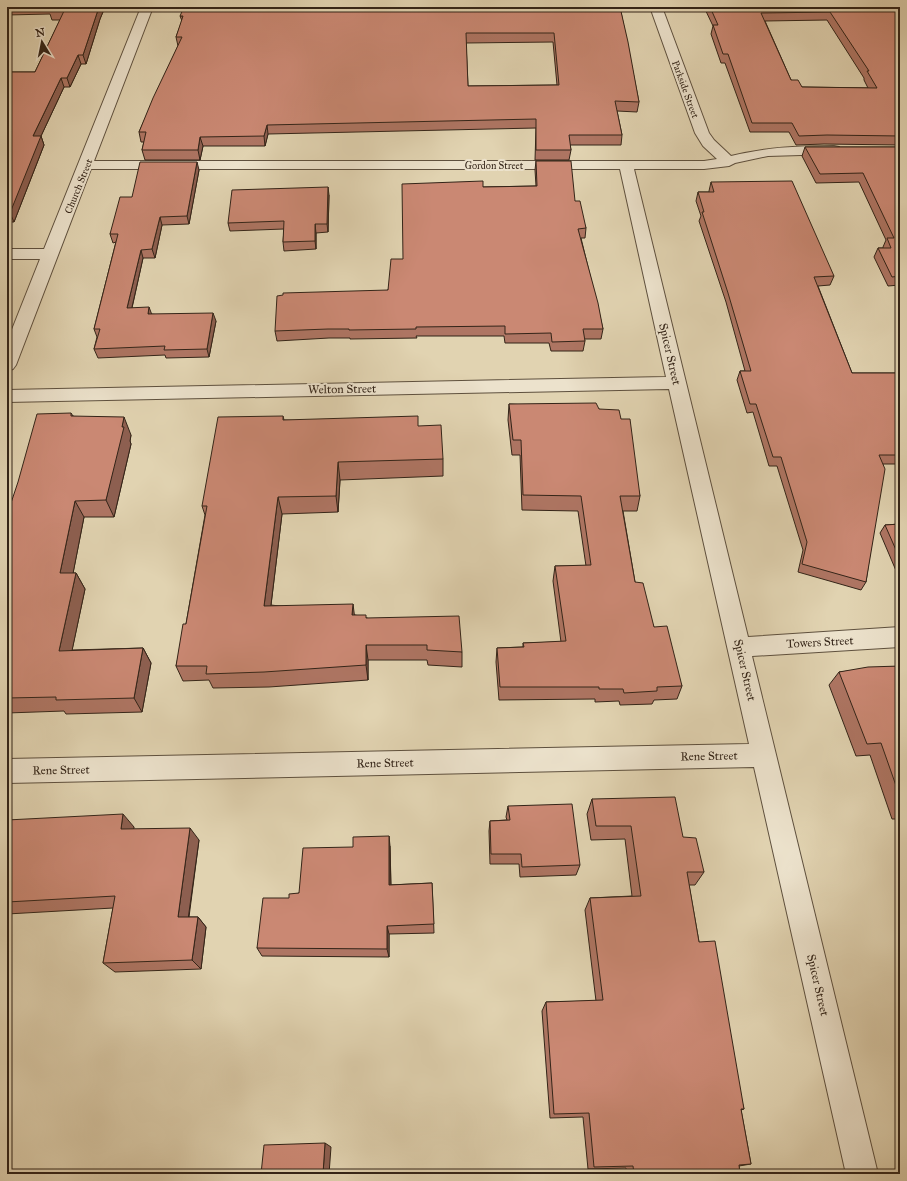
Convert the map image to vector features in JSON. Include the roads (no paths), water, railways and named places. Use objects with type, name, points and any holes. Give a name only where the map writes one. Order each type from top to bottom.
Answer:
[{"type":"street","name":"Church Street","points":[[7,365],[148,7]]},
{"type":"street","name":"Parkside Street","points":[[656,7],[702,133],[708,143],[729,162]]},
{"type":"street","name":"Gordon Street","points":[[86,165],[704,165],[729,162],[780,151],[844,150]]},
{"type":"street","name":"Spicer Street","points":[[626,165],[676,383],[740,646],[862,1174]]},
{"type":"street","points":[[7,254],[50,254]]},
{"type":"street","name":"Welton Street","points":[[7,396],[676,383]]},
{"type":"street","name":"Towers Street","points":[[740,646],[900,637]]},
{"type":"street","name":"Rene Street","points":[[7,771],[764,755]]}]
